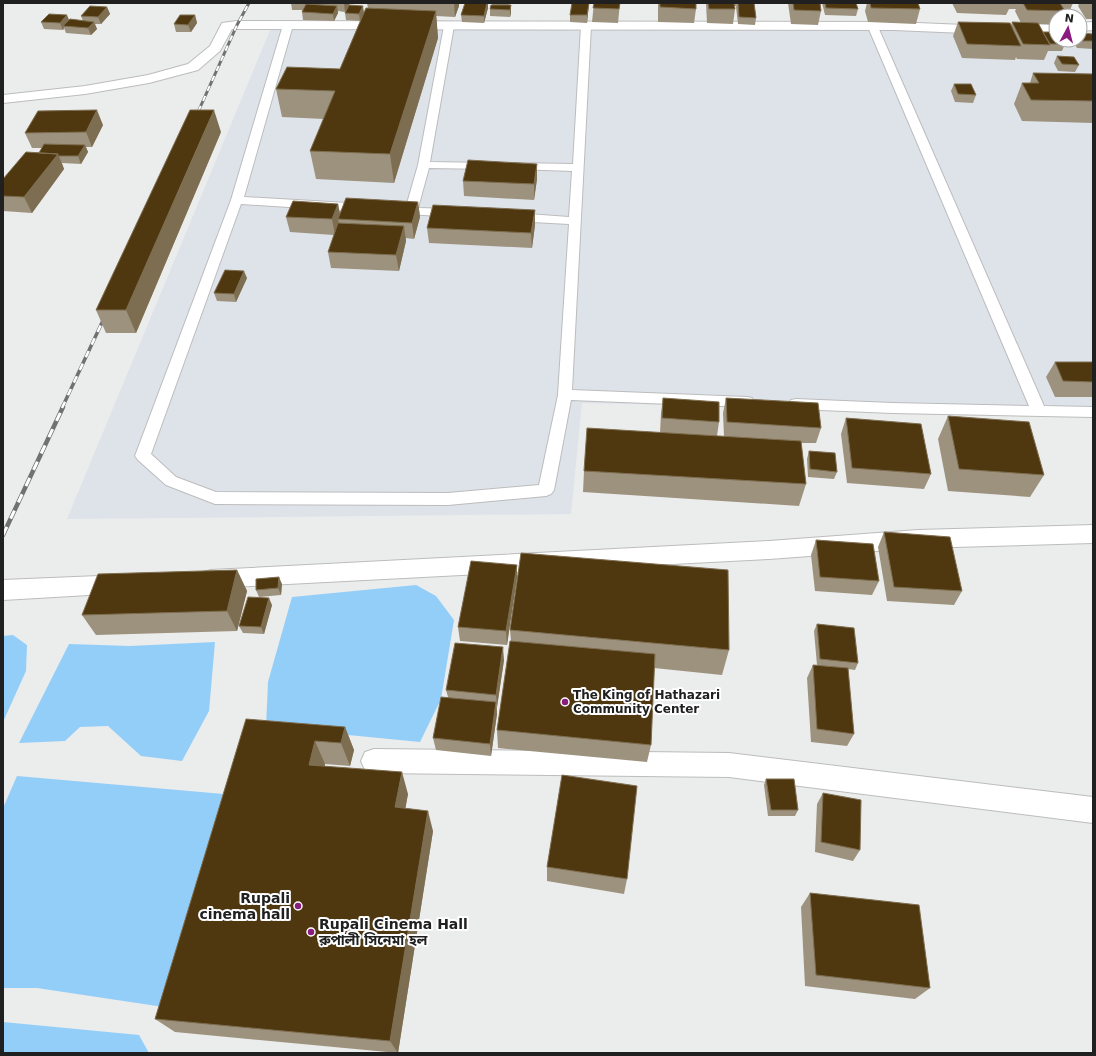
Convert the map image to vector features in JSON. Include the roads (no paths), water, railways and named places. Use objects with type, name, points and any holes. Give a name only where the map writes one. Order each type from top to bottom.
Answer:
[{"type":"street","points":[[3,99],[85,90],[149,79],[193,66],[215,48],[227,26],[873,26],[988,30],[1048,28]]},
{"type":"street","points":[[194,580],[769,550],[918,539],[1093,534]]},
{"type":"street","points":[[3,590],[146,582]]},
{"type":"street","points":[[374,761],[729,765],[1093,810]]},
{"type":"lane","points":[[288,25],[237,200],[143,456],[171,481],[215,498],[448,499],[546,490],[564,395],[586,26]]},
{"type":"lane","points":[[411,211],[424,165],[449,26]]},
{"type":"lane","points":[[873,26],[1039,411]]},
{"type":"lane","points":[[424,165],[578,168]]},
{"type":"lane","points":[[237,200],[466,214]]},
{"type":"lane","points":[[505,216],[575,221]]},
{"type":"lane","points":[[564,395],[760,403]]},
{"type":"lane","points":[[783,404],[1093,412]]},
{"type":"water","points":[[416,585],[436,596],[454,620],[441,699],[420,742],[266,727],[268,682],[292,597]]},
{"type":"water","points":[[13,635],[27,645],[26,671],[3,722],[3,636]]},
{"type":"water","points":[[215,642],[209,711],[182,761],[141,756],[108,726],[80,727],[65,741],[19,743],[69,644],[130,646]]},
{"type":"water","points":[[17,776],[235,795],[170,1008],[37,988],[3,988],[3,808]]},
{"type":"water","points":[[3,1022],[139,1035],[149,1053],[3,1053]]},
{"type":"railway","points":[[194,121],[237,25],[249,3]]},
{"type":"railway","points":[[62,408],[106,314]]},
{"type":"railway","points":[[3,535],[63,407]]},
{"type":"place","name":"The King of Hathazari Community Center","points":[[565,702]]},
{"type":"place","name":"Rupali cinema hall","points":[[298,906]]},
{"type":"place","name":"Rupali Cinema Hall রুপালী সিনেমা হল","points":[[311,932]]}]
